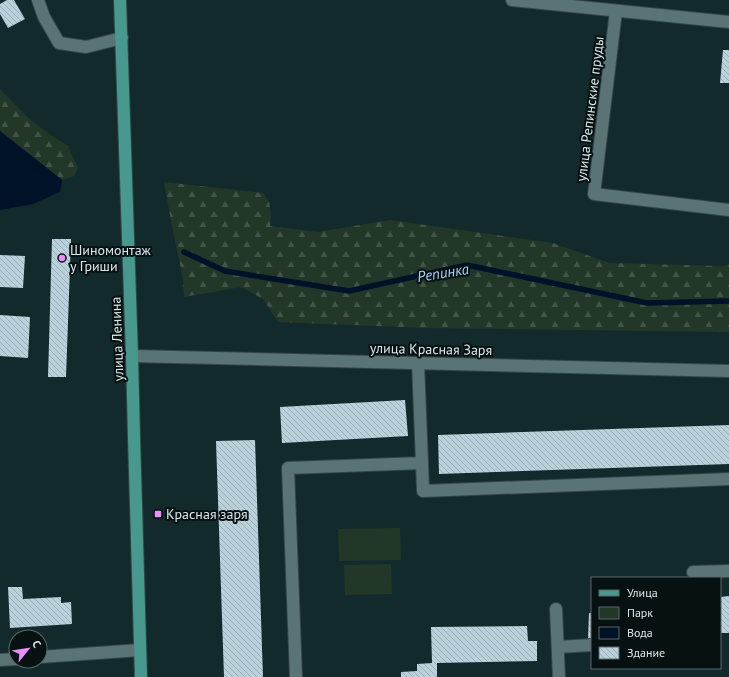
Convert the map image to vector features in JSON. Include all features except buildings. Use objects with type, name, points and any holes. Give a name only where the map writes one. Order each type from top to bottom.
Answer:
[{"type":"main road","name":"улица Ленина","points":[[120,0],[141,677]]},
{"type":"street","points":[[38,0],[44,17],[59,43],[86,47],[122,38]]},
{"type":"street","points":[[512,0],[729,22]]},
{"type":"street","name":"улица Репинские пруды","points":[[616,11],[594,194],[729,210]]},
{"type":"street","name":"улица Красная Заря","points":[[132,356],[729,371]]},
{"type":"street","points":[[418,363],[423,491],[729,479]]},
{"type":"street","points":[[296,677],[288,468],[422,463]]},
{"type":"street","points":[[693,572],[729,571]]},
{"type":"street","points":[[556,609],[559,677]]},
{"type":"street","points":[[558,647],[591,645]]},
{"type":"street","points":[[48,656],[140,650]]},
{"type":"green space","points":[[0,89],[28,118],[68,146],[78,168],[74,176],[62,180],[0,131]]},
{"type":"green space","points":[[164,182],[263,193],[269,202],[271,213],[270,226],[318,232],[390,220],[553,243],[609,263],[723,266],[729,264],[729,332],[425,328],[278,322],[263,299],[241,287],[184,297],[183,279]]},
{"type":"green space","points":[[400,528],[401,560],[339,561],[338,529]]},
{"type":"green space","points":[[391,564],[392,594],[345,595],[344,565]]},
{"type":"water","points":[[0,131],[62,180],[60,192],[33,204],[0,210]]},
{"type":"waterway","name":"Репинка","points":[[184,252],[225,271],[349,291],[467,265],[647,303],[729,301]]},
{"type":"place","name":"Шиномонтаж у Гриши","points":[[62,258]]},
{"type":"place","name":"Красная заря","points":[[158,514]]}]
